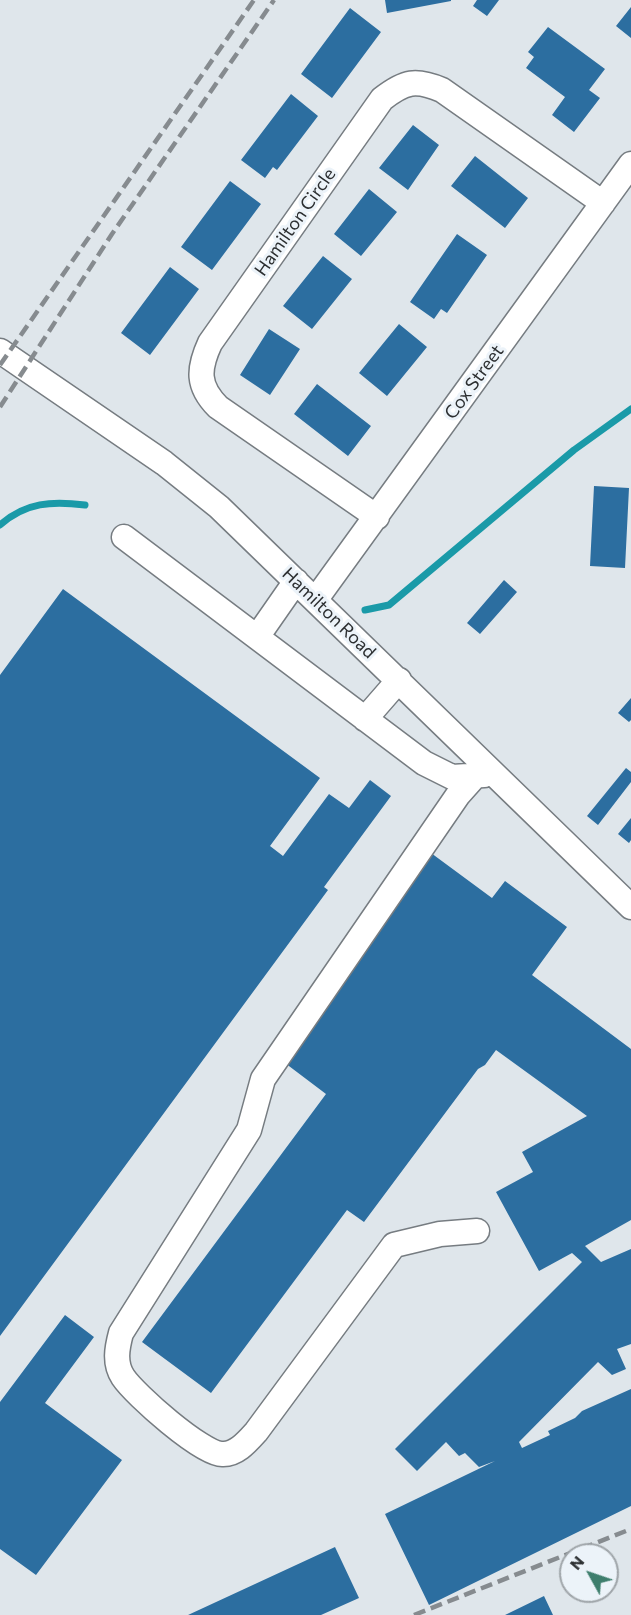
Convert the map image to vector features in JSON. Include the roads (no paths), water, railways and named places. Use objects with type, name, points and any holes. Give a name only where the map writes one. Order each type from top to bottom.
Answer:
[{"type":"street","name":"Hamilton Circle","points":[[377,517],[218,407],[205,394],[201,378],[202,360],[210,343],[382,99],[398,86],[415,82],[442,90],[603,203]]},
{"type":"street","name":"Cox Street","points":[[316,599],[631,164]]},
{"type":"street","name":"Hamilton Road","points":[[0,351],[196,488],[316,599],[399,680],[485,775],[631,907]]},
{"type":"street","points":[[124,537],[424,764],[452,777],[485,775]]},
{"type":"street","points":[[257,637],[296,581]]},
{"type":"street","points":[[365,719],[399,680]]},
{"type":"street","points":[[477,1231],[440,1234],[394,1245],[256,1432],[230,1454],[219,1455],[206,1449],[146,1404],[122,1376],[115,1354],[121,1333],[249,1130],[263,1079],[458,795],[485,775]]},
{"type":"waterway","points":[[365,610],[389,605],[574,450],[631,409]]},
{"type":"waterway","points":[[0,525],[10,517],[40,505],[61,503],[85,505]]},
{"type":"railway","points":[[0,365],[254,0]]},
{"type":"railway","points":[[0,407],[112,234],[274,0]]},
{"type":"railway","points":[[414,1615],[631,1529]]}]
